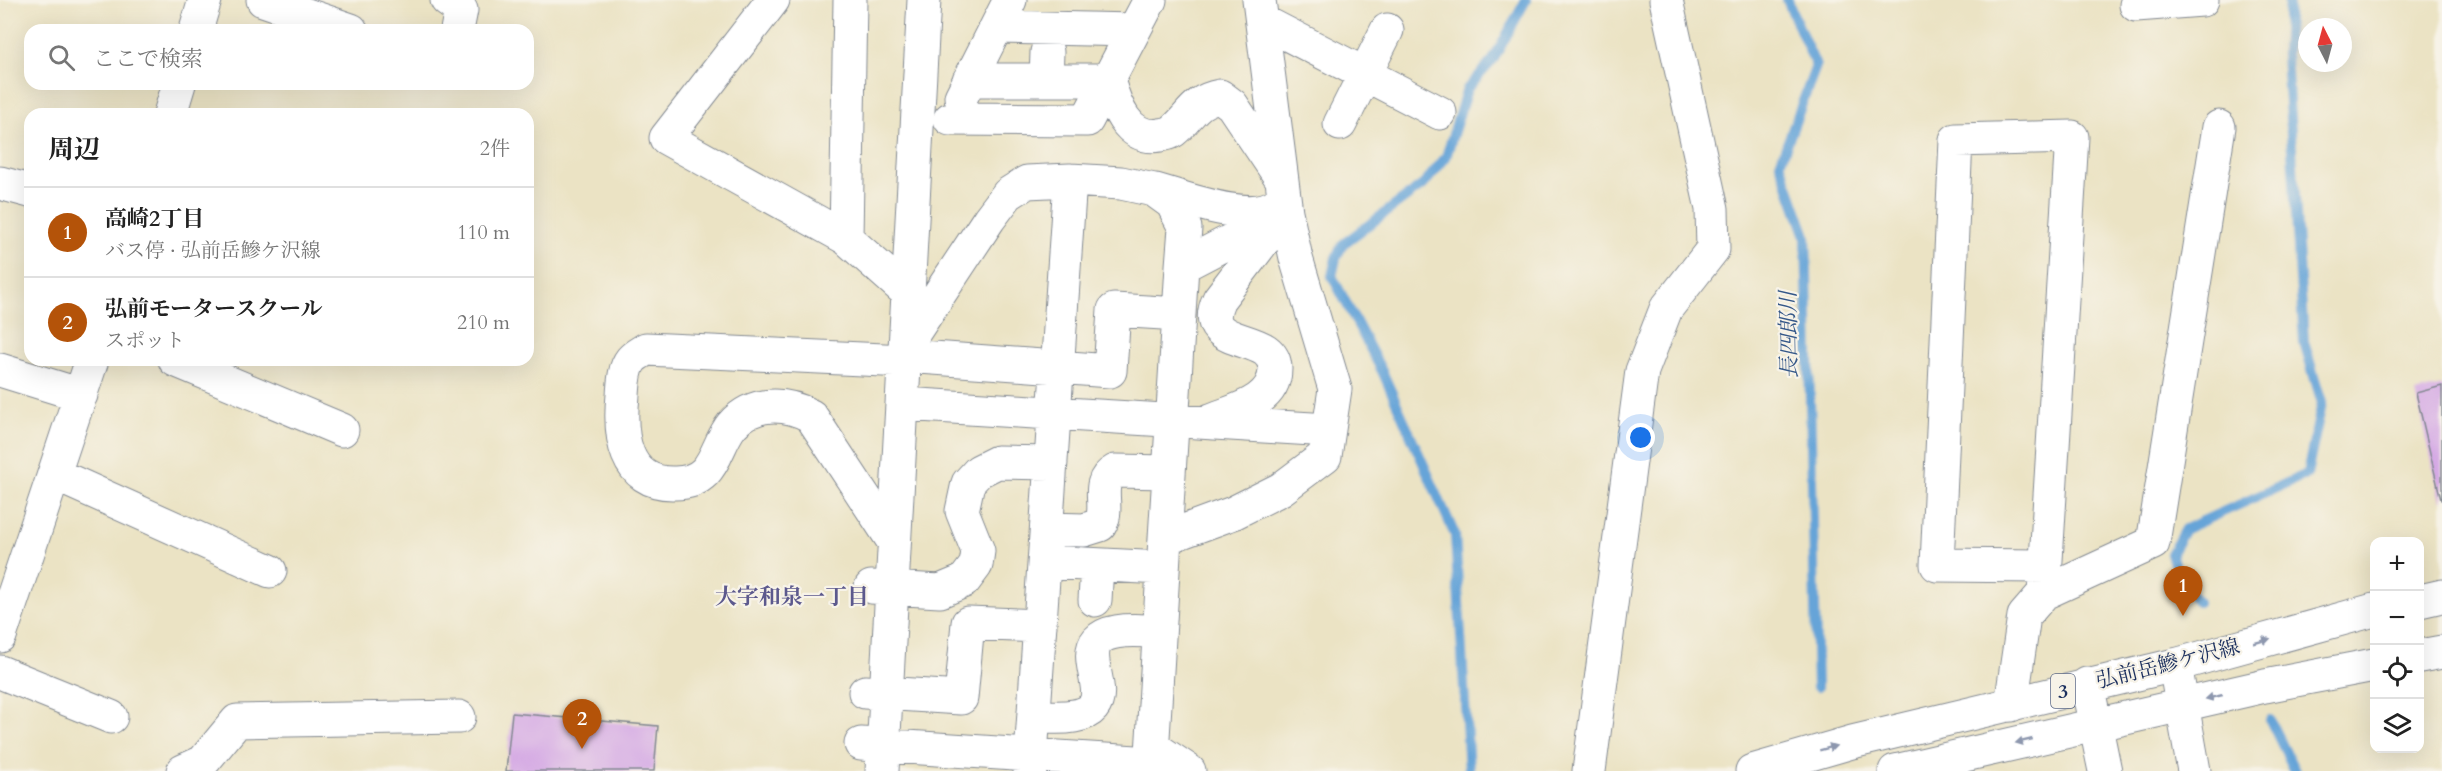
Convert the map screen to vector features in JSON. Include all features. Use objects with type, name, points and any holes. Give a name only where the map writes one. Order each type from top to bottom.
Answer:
[{"type":"street","points":[[198,24],[205,0]]},
{"type":"street","points":[[263,0],[333,24]]},
{"type":"street","points":[[447,0],[461,10],[459,24]]},
{"type":"street","points":[[773,0],[666,138],[846,238],[909,294]]},
{"type":"street","points":[[846,238],[850,0]]},
{"type":"street","points":[[924,0],[892,588],[875,692],[871,758],[1031,764],[1152,760],[1189,771]]},
{"type":"street","points":[[950,119],[1087,120],[1150,0]]},
{"type":"street","points":[[1589,771],[1642,371],[1665,309],[1713,249],[1712,209],[1666,0]]},
{"type":"street","points":[[2136,5],[2202,0]]},
{"type":"street","points":[[1261,10],[1365,75],[1440,113]]},
{"type":"street","points":[[1045,562],[1097,564],[1164,553],[1233,513],[1281,489],[1325,456],[1335,389],[1296,258],[1285,196],[1261,10]]},
{"type":"street","points":[[914,191],[1003,14],[1134,30]]},
{"type":"street","points":[[1340,124],[1388,30]]},
{"type":"street","points":[[969,80],[1046,66],[1108,80]]},
{"type":"street","points":[[1108,80],[1122,117],[1136,130],[1152,136],[1170,133],[1204,99],[1220,96],[1232,105],[1285,196]]},
{"type":"street","points":[[172,108],[177,90]]},
{"type":"street","points":[[2011,705],[2024,616],[2045,580],[2072,138],[1956,140],[1937,565],[2045,580],[2154,543],[2219,127]]},
{"type":"street","points":[[906,353],[989,219],[1008,194],[1027,182],[1070,180],[1121,183],[1234,211],[1254,212],[1275,206],[1285,196]]},
{"type":"street","points":[[1031,764],[1070,180]]},
{"type":"street","points":[[0,183],[24,189]]},
{"type":"street","points":[[1152,760],[1171,421],[1185,228],[1173,203],[1154,190]]},
{"type":"street","points":[[1182,266],[1285,196]]},
{"type":"street","points":[[1203,423],[1256,401],[1270,388],[1274,380],[1273,359],[1267,352],[1227,337],[1216,323],[1214,315],[1219,299],[1285,196]]},
{"type":"street","points":[[894,542],[812,416],[797,408],[777,404],[750,411],[732,426],[712,465],[696,477],[675,484],[651,480],[637,468],[624,450],[622,403],[625,372],[632,359],[646,349],[906,353],[1110,370],[1114,310],[1179,314]]},
{"type":"street","points":[[0,636],[8,588],[54,474],[90,366]]},
{"type":"street","points":[[189,366],[342,430]]},
{"type":"street","points":[[0,370],[81,394]]},
{"type":"street","points":[[903,404],[1329,430]]},
{"type":"street","points":[[892,588],[939,591],[964,581],[976,565],[978,551],[962,511],[968,483],[979,471],[1004,462],[1051,463]]},
{"type":"street","points":[[1047,529],[1084,530],[1100,525],[1105,517],[1104,484],[1106,478],[1115,471],[1169,472]]},
{"type":"street","points":[[54,474],[270,571]]},
{"type":"street","points":[[1095,600],[1097,564]]},
{"type":"street","points":[[2424,600],[2442,596]]},
{"type":"street","name":"弘前岳鰺ケ沢線","points":[[1752,771],[1788,765],[2087,684],[2175,665],[2370,611]]},
{"type":"street","points":[[875,692],[961,698],[968,623],[1040,626]]},
{"type":"street","points":[[1034,716],[1069,718],[1084,716],[1092,709],[1099,700],[1099,688],[1091,654],[1094,644],[1103,636],[1127,629],[1159,632]]},
{"type":"street","points":[[2424,655],[2442,652]]},
{"type":"street","points":[[2175,665],[2194,771]]},
{"type":"street","name":"3","points":[[1895,771],[2095,724],[2370,666]]},
{"type":"street","points":[[0,672],[111,717]]},
{"type":"street","points":[[2087,684],[2105,771]]},
{"type":"street","points":[[183,771],[203,762],[237,721],[459,717]]},
{"type":"building","points":[[2442,386],[2442,500],[2441,500],[2416,393]]},
{"type":"building","points":[[512,713],[658,726],[654,771],[506,771]]},
{"type":"waterway","points":[[1469,771],[1455,535],[1383,373],[1332,276],[1336,258],[1343,244],[1424,184],[1446,157],[1467,89],[1493,60],[1526,0]]},
{"type":"waterway","name":"長四郎川","points":[[1787,0],[1816,66],[1780,163],[1806,236],[1817,687]]},
{"type":"waterway","points":[[2198,602],[2180,581],[2171,554],[2185,529],[2307,474],[2322,403],[2304,342],[2286,54],[2289,0]]},
{"type":"waterway","points":[[2270,720],[2295,771]]},
{"type":"place","name":"高崎2丁目","points":[[2183,616]]},
{"type":"place","name":"弘前モータースクール","points":[[582,749]]},
{"type":"district","name":"大字和泉一丁目","points":[[792,597]]}]
